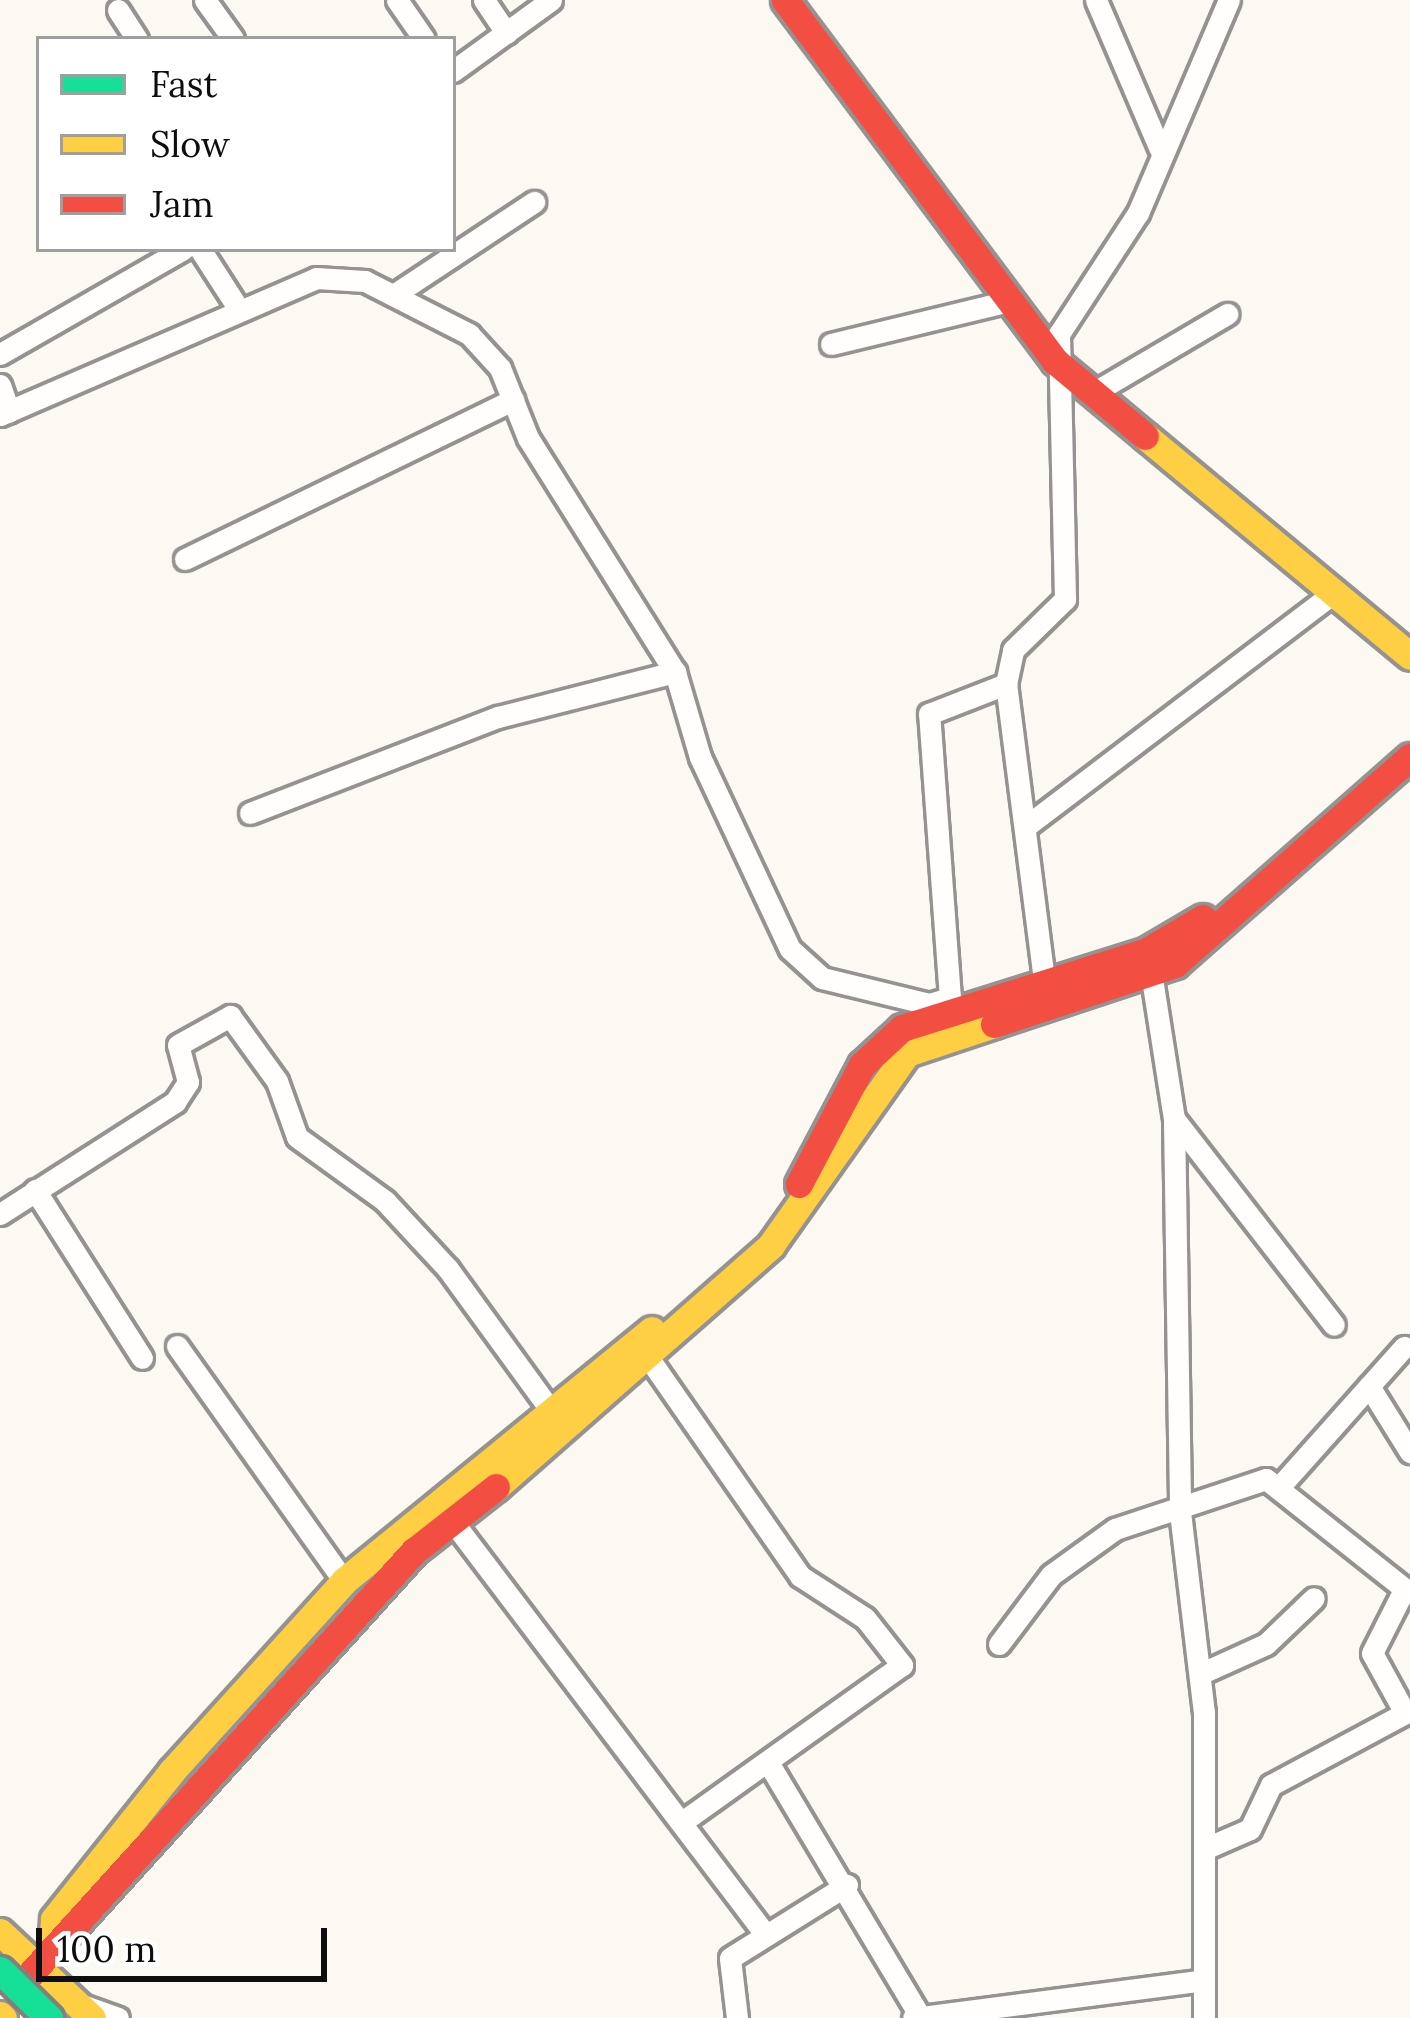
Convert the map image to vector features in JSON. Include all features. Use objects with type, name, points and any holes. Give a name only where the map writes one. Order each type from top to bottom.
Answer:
[{"type":"main road","points":[[785,0],[1004,302],[1054,361],[1410,656]]},
{"type":"main road","points":[[1,2016],[43,1955],[53,1919],[142,1808],[344,1581],[551,1411],[785,1203],[879,1045],[943,1010],[1180,934],[1410,730]]},
{"type":"main road","points":[[5,1949],[43,1955],[74,1935],[208,1766],[450,1518],[650,1360],[770,1245],[907,1053],[1151,972],[1246,911],[1410,757]]},
{"type":"main road","points":[[5,1949],[49,2018]]},
{"type":"main road","points":[[43,1955],[85,2011]]},
{"type":"street","points":[[205,0],[231,36]]},
{"type":"street","points":[[397,0],[422,36]]},
{"type":"street","points":[[484,0],[506,33]]},
{"type":"street","points":[[456,69],[551,0]]},
{"type":"street","points":[[1096,0],[1160,149]]},
{"type":"street","points":[[1044,980],[1029,824],[1006,684],[1013,650],[1065,598],[1054,361],[1068,307],[1138,214],[1160,149],[1229,0]]},
{"type":"street","points":[[118,10],[135,36]]},
{"type":"street","points":[[395,294],[534,202]]},
{"type":"street","points":[[0,353],[178,252]]},
{"type":"street","points":[[202,252],[238,308]]},
{"type":"street","points":[[0,385],[4,413],[238,308],[333,276],[395,294],[485,346],[675,673],[700,757],[799,962],[929,1004],[953,991],[928,714],[1006,684]]},
{"type":"street","points":[[831,344],[1004,302]]},
{"type":"street","points":[[1093,393],[1227,314]]},
{"type":"street","points":[[185,559],[513,400]]},
{"type":"street","points":[[1029,824],[1335,592]]},
{"type":"street","points":[[250,813],[498,717],[675,673]]},
{"type":"street","points":[[1151,972],[1174,1119],[1180,1513],[1202,1673],[1204,2018]]},
{"type":"street","points":[[0,1214],[175,1102],[188,1082],[178,1045],[230,1016],[277,1081],[297,1137],[374,1192],[448,1269],[551,1411]]},
{"type":"street","points":[[1174,1119],[1334,1325]]},
{"type":"street","points":[[35,1190],[142,1358]]},
{"type":"street","points":[[177,1346],[344,1581]]},
{"type":"street","points":[[1281,1486],[1404,1347]]},
{"type":"street","points":[[650,1360],[800,1576],[901,1657],[897,1672],[682,1822]]},
{"type":"street","points":[[1369,1387],[1410,1452]]},
{"type":"street","points":[[999,1644],[1065,1562],[1131,1522],[1180,1513],[1254,1481],[1281,1486],[1407,1593],[1372,1653],[1405,1713],[1271,1785],[1250,1829],[1204,1849]]},
{"type":"street","points":[[450,1518],[761,1930]]},
{"type":"street","points":[[1202,1673],[1267,1644],[1314,1598]]},
{"type":"street","points":[[769,1764],[925,2016],[1204,1980]]},
{"type":"street","points":[[737,2018],[726,1964],[761,1930],[847,1885]]},
{"type":"street","points":[[0,1908],[5,1949]]},
{"type":"street","points":[[85,2011],[118,2018]]},
{"type":"traffic: slow","points":[[1145,436],[1410,656]]},
{"type":"traffic: slow","points":[[496,1487],[771,1245],[907,1053],[994,1024]]},
{"type":"traffic: slow","points":[[52,1944],[54,1919],[172,1771],[344,1581],[652,1330]]},
{"type":"traffic: slow","points":[[0,1932],[92,2018]]},
{"type":"traffic: slow","points":[[0,2015],[3,2018]]},
{"type":"traffic: jam","points":[[785,0],[1055,361],[1145,436]]},
{"type":"traffic: jam","points":[[994,1024],[1175,964],[1410,757]]},
{"type":"traffic: jam","points":[[799,1184],[862,1065],[902,1028],[1145,952],[1203,918]]},
{"type":"traffic: jam","points":[[23,1982],[414,1551],[496,1487]]},
{"type":"traffic: fast","points":[[0,1970],[49,2018]]}]
